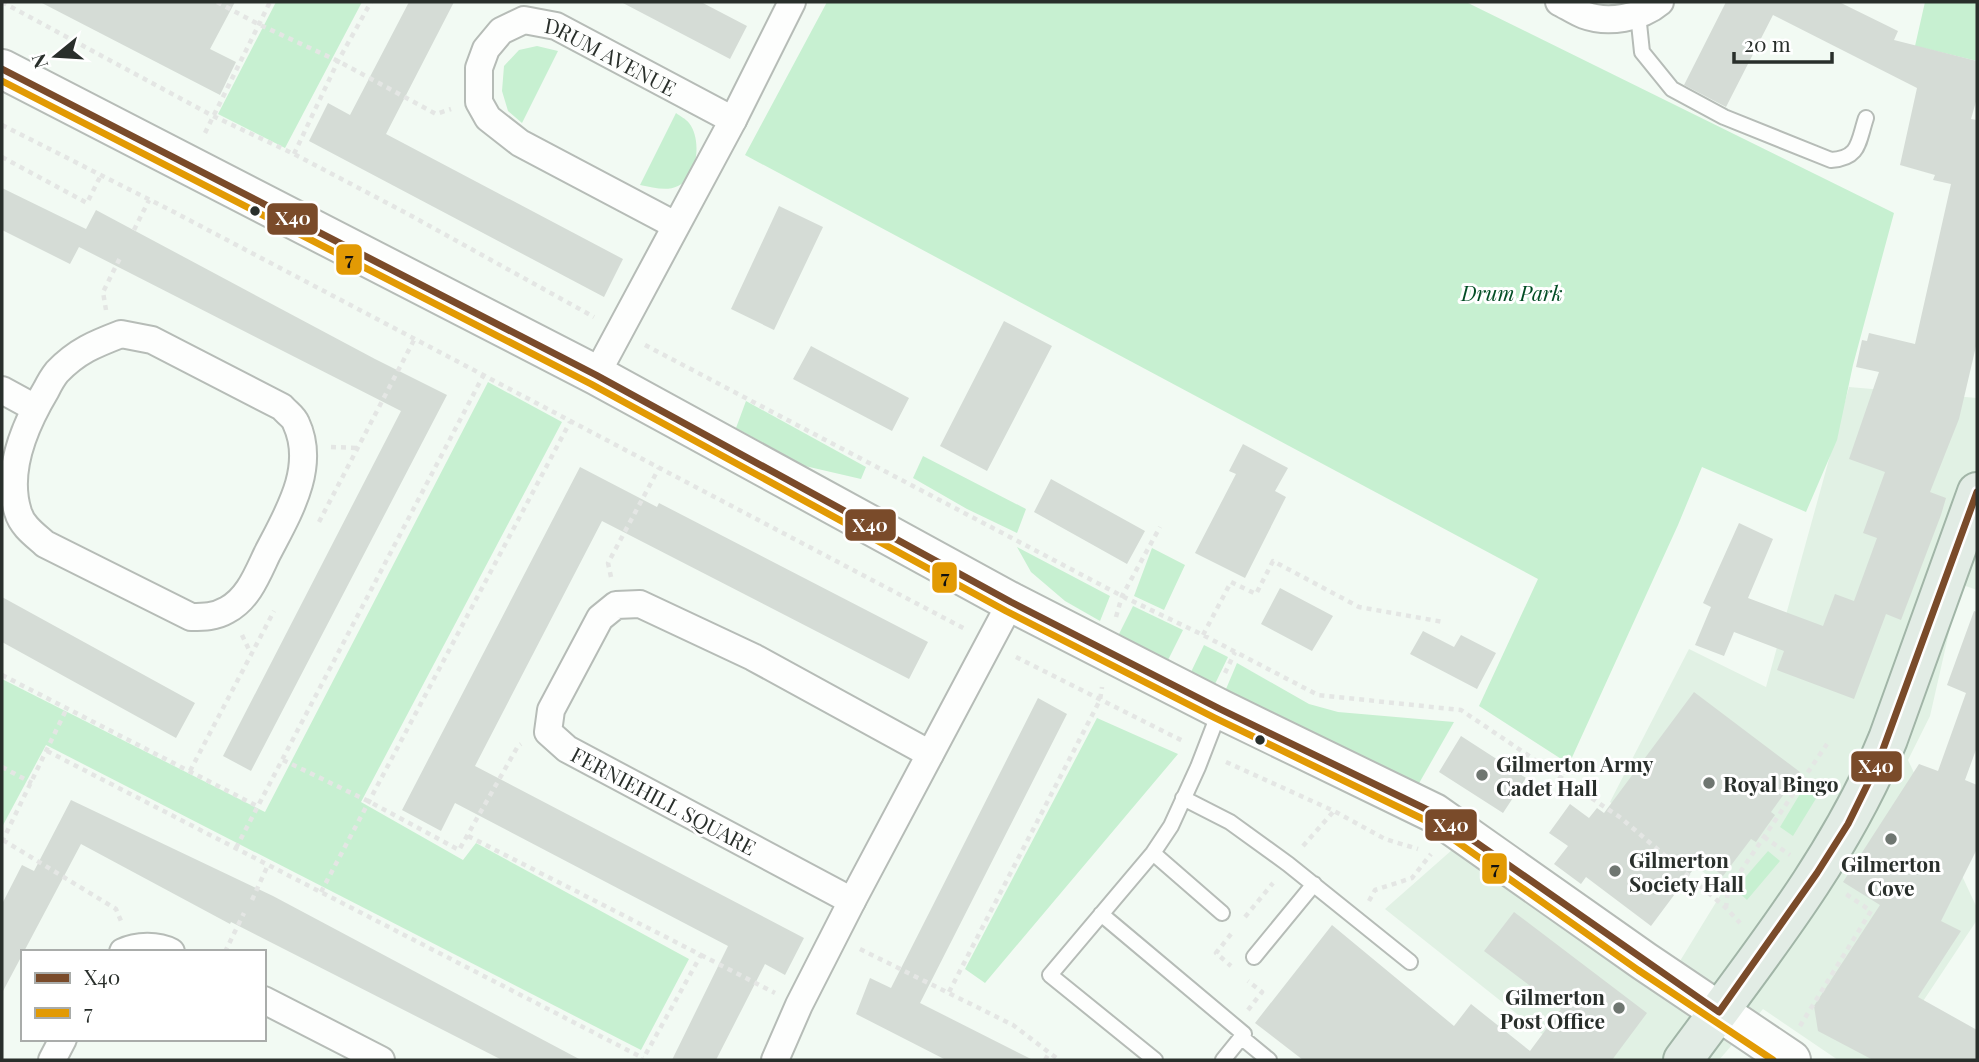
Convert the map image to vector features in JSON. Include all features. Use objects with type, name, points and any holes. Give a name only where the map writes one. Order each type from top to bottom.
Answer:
[{"type":"main road","points":[[2,69],[596,375],[1012,602],[1220,709],[1434,813],[1786,1058]]},
{"type":"main road","points":[[1683,1060],[1765,949],[1848,824],[1878,763],[1977,492]]},
{"type":"street","points":[[596,375],[733,120],[792,2]]},
{"type":"street","points":[[1559,2],[1586,16],[1614,19],[1649,8]]},
{"type":"street","name":"DRUM AVENUE","points":[[479,102],[478,68],[486,49],[501,31],[524,20],[570,31],[733,120]]},
{"type":"street","points":[[479,102],[488,118],[520,143],[675,225]]},
{"type":"street","points":[[121,334],[152,340],[282,407],[296,421],[303,447],[302,476],[292,505],[248,593],[229,610],[211,616],[191,617],[46,544],[29,530],[18,514],[14,487],[15,462],[35,408],[56,373],[89,346],[109,339],[121,334]]},
{"type":"street","points":[[2,390],[35,408]]},
{"type":"street","points":[[777,1060],[799,1005],[852,901],[1012,602]]},
{"type":"street","points":[[548,732],[551,710],[600,618],[616,605],[640,604],[753,657],[930,754]]},
{"type":"street","name":"FERNIEHILL SQUARE","points":[[548,732],[567,749],[852,901]]},
{"type":"street","points":[[127,950],[163,947],[168,950]]},
{"type":"street","points":[[266,1001],[363,1056]]},
{"type":"street","points":[[52,1060],[62,1041]]},
{"type":"lane","points":[[1649,8],[1642,52],[1672,89],[1724,117],[1831,160],[1845,159],[1854,153],[1866,118]]},
{"type":"lane","points":[[1154,1060],[1050,975],[1153,853],[1171,826],[1198,767],[1220,709]]},
{"type":"lane","points":[[1183,798],[1230,822],[1314,884],[1410,962]]},
{"type":"lane","points":[[1153,853],[1222,913]]},
{"type":"lane","points":[[1254,957],[1314,884]]},
{"type":"lane","points":[[1101,914],[1244,1034],[1223,1060]]},
{"type":"lane","points":[[1241,1037],[1269,1060]]},
{"type":"path","points":[[2,2],[213,116],[294,154],[408,214],[619,331],[1122,596],[1318,695],[1461,710],[1621,818],[1726,908],[1765,949]]},
{"type":"path","points":[[218,2],[338,61],[436,114],[479,102]]},
{"type":"path","points":[[167,209],[270,2]]},
{"type":"path","points":[[294,154],[338,61],[371,2]]},
{"type":"path","points":[[2,125],[167,209],[989,644]]},
{"type":"path","points":[[2,157],[87,203],[101,175]]},
{"type":"path","points":[[134,230],[149,200]]},
{"type":"path","points":[[109,339],[103,292],[121,256]]},
{"type":"path","points":[[236,848],[483,376]]},
{"type":"path","points":[[321,891],[570,422]]},
{"type":"path","points":[[616,605],[608,564],[659,468]]},
{"type":"path","points":[[949,992],[1101,700],[1106,650],[1122,596],[1160,527]]},
{"type":"path","points":[[1203,635],[1231,582],[1256,594],[1273,561],[1359,607],[1443,622]]},
{"type":"path","points":[[2,675],[257,806]]},
{"type":"path","points":[[67,708],[2,841],[116,909],[127,950]]},
{"type":"path","points":[[283,760],[370,802],[458,850],[518,746],[548,732]]},
{"type":"path","points":[[1726,908],[1728,890],[1827,744]]},
{"type":"path","points":[[47,751],[643,1059],[701,955]]},
{"type":"path","points":[[2,767],[32,783]]},
{"type":"path","points":[[1358,920],[1375,890],[1412,878],[1452,827]]},
{"type":"path","points":[[468,836],[799,1005]]},
{"type":"path","points":[[252,900],[268,865]]},
{"type":"path","points":[[1786,1058],[1871,911],[1816,873]]},
{"type":"path","points":[[226,950],[244,913]]},
{"type":"path","points":[[834,937],[1013,1025],[1059,1060]]},
{"type":"path","points":[[1045,1060],[1049,1053]]},
{"type":"shaded area","points":[[1849,387],[1977,398],[1977,590],[1960,584],[1930,716],[1908,760],[1977,908],[1977,920],[1884,1060],[1838,1060],[1763,1009],[1719,1060],[1575,1060],[1385,909],[1461,842],[1661,992],[1726,886],[1610,802],[1689,649],[1766,687]]},
{"type":"green space","points":[[276,2],[362,2],[285,148],[218,114]]},
{"type":"green space","name":"Drum Park","points":[[827,2],[1466,2],[1894,213],[1853,365],[1837,440],[1806,512],[1702,467],[1569,764],[1479,706],[1538,579],[745,155]]},
{"type":"green space","points":[[1925,2],[1977,3],[1977,61],[1915,46]]},
{"type":"green space","points":[[537,46],[558,51],[522,123],[508,111],[502,91],[504,66],[519,50]]},
{"type":"green space","points":[[676,113],[689,123],[696,138],[696,157],[690,175],[678,186],[669,189],[640,185]]},
{"type":"green space","points":[[488,382],[562,422],[361,802],[463,860],[476,843],[689,959],[641,1050],[46,745],[2,827],[2,679],[265,812]]},
{"type":"green space","points":[[746,401],[866,467],[861,479],[805,466],[736,428]]},
{"type":"green space","points":[[923,456],[1026,509],[1017,533],[967,509],[913,478]]},
{"type":"green space","points":[[1017,547],[1110,596],[1100,621],[1065,601],[1031,572]]},
{"type":"green space","points":[[1152,548],[1185,565],[1164,610],[1134,596]]},
{"type":"green space","points":[[1133,606],[1183,630],[1166,664],[1116,640]]},
{"type":"green space","points":[[1204,645],[1228,657],[1215,684],[1191,672]]},
{"type":"green space","points":[[1237,663],[1309,704],[1338,712],[1454,722],[1418,785],[1317,742],[1226,689]]},
{"type":"green space","points":[[1097,718],[1178,754],[985,983],[965,969]]},
{"type":"green space","points":[[1806,784],[1820,792],[1793,836],[1780,827]]},
{"type":"green space","points":[[1768,851],[1780,861],[1747,900],[1735,889]]},
{"type":"building","points":[[40,2],[235,2],[210,49],[236,62],[220,95]]},
{"type":"building","points":[[409,2],[454,2],[386,134],[623,259],[604,297],[309,141],[328,103],[350,115]]},
{"type":"building","points":[[621,2],[701,2],[747,26],[730,59]]},
{"type":"building","points":[[1726,2],[1839,2],[1898,31],[1894,40],[1977,61],[1977,98],[1971,119],[1977,120],[1977,342],[1959,419],[1930,492],[1946,498],[1941,515],[1901,620],[1886,614],[1854,699],[1777,670],[1784,651],[1734,632],[1724,656],[1695,645],[1711,607],[1703,603],[1739,523],[1773,539],[1748,598],[1823,626],[1835,594],[1854,601],[1877,538],[1863,533],[1885,472],[1849,459],[1879,372],[1856,367],[1862,340],[1867,341],[1869,333],[1915,344],[1951,184],[1933,180],[1935,175],[1900,165],[1917,88],[1773,15],[1726,107],[1684,85]]},
{"type":"building","points":[[2,188],[86,229],[96,210],[447,395],[251,771],[223,756],[401,411],[79,247],[70,264],[2,230]]},
{"type":"building","points":[[779,206],[823,227],[774,330],[731,309]]},
{"type":"building","points":[[1004,321],[1052,346],[987,471],[940,446]]},
{"type":"building","points":[[811,346],[909,398],[892,431],[793,379]]},
{"type":"building","points":[[1243,444],[1288,468],[1275,491],[1286,497],[1245,578],[1195,553],[1236,474],[1229,471]]},
{"type":"building","points":[[580,467],[657,507],[659,503],[928,642],[909,679],[602,521],[475,766],[804,938],[785,975],[765,964],[716,1060],[672,1060],[728,946],[455,803],[441,831],[402,810]]},
{"type":"building","points":[[1051,479],[1145,531],[1127,564],[1034,512]]},
{"type":"building","points":[[1280,588],[1333,616],[1312,651],[1261,624]]},
{"type":"building","points":[[2,597],[195,703],[176,738],[2,642]]},
{"type":"building","points":[[1974,611],[1977,612],[1977,747],[1965,780],[1977,785],[1977,849],[1941,921],[1961,931],[1918,997],[1977,1030],[1977,1060],[1873,1060],[1818,1031],[1814,1006],[1880,905],[1843,882],[1919,764],[1938,771],[1966,693],[1947,685]]},
{"type":"building","points":[[1423,631],[1454,647],[1461,635],[1496,653],[1477,689],[1410,654]]},
{"type":"building","name":"Royal Bingo","points":[[1694,692],[1800,772],[1771,812],[1775,815],[1756,842],[1751,839],[1723,876],[1701,859],[1651,926],[1586,877],[1581,884],[1554,864],[1568,846],[1549,833],[1570,804],[1589,818],[1597,808],[1604,813]]},
{"type":"building","points":[[1038,698],[1067,714],[920,1003],[1033,1060],[946,1060],[856,1014],[870,978],[891,988]]},
{"type":"building","name":"Gilmerton Army Cadet Hall","points":[[1461,736],[1526,778],[1503,813],[1439,772]]},
{"type":"building","points":[[71,800],[273,896],[581,1060],[502,1060],[231,922],[230,924],[81,844],[25,950],[21,950],[21,957],[2,993],[2,904],[22,865],[34,871]]},
{"type":"building","points":[[1514,912],[1647,1013],[1612,1060],[1303,1060],[1255,1023],[1332,925],[1454,1026],[1471,1004],[1530,1051],[1561,1009],[1484,951]]},
{"type":"transit line","name":"X40","points":[[2,69],[596,375],[1011,602],[1220,709],[1434,813],[1719,1012]]},
{"type":"transit line","name":"7","points":[[2,81],[591,384],[1006,611],[1215,718],[1429,822],[1638,970],[1773,1060]]},
{"type":"transit line","name":"X40","points":[[1719,1012],[1817,873],[1848,824],[1878,763],[1977,492]]},
{"type":"place","name":"Gilmerton Army Cadet Hall","points":[[1482,775]]},
{"type":"place","name":"Royal Bingo","points":[[1709,783]]},
{"type":"place","name":"Gilmerton Cove","points":[[1891,839]]},
{"type":"place","name":"Gilmerton Society Hall","points":[[1615,871]]},
{"type":"place","name":"Gilmerton Post Office","points":[[1619,1008]]}]
